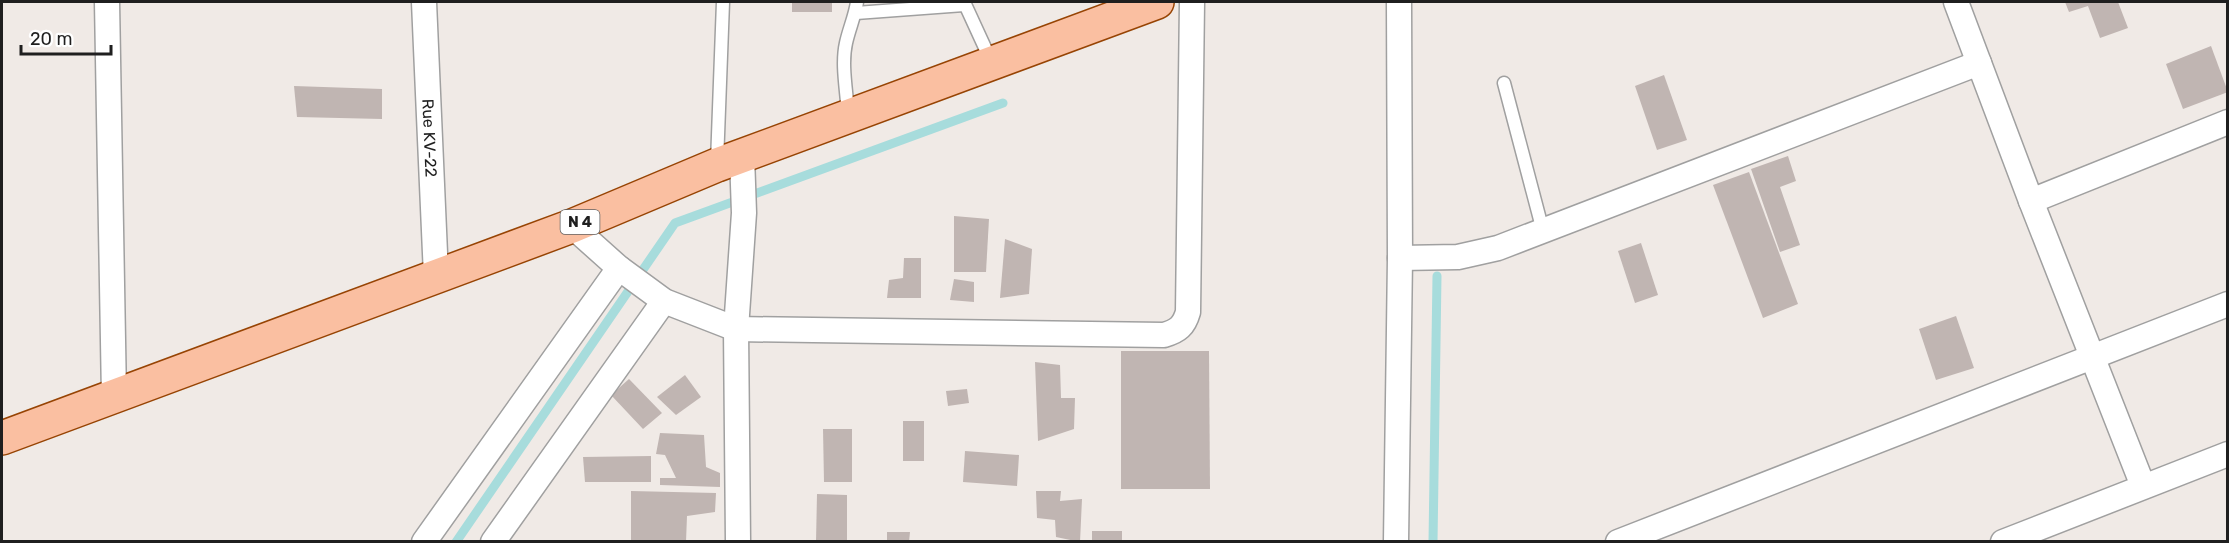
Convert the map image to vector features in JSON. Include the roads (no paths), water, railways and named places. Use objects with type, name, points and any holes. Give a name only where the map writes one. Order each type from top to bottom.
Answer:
[{"type":"main road","name":"N 4","points":[[2,438],[734,166],[848,116],[1157,2]]},
{"type":"street","points":[[107,2],[114,398]]},
{"type":"street","name":"Rue KV-22","points":[[424,2],[436,276]]},
{"type":"street","points":[[572,226],[624,272],[658,297],[736,328],[1164,335],[1175,332],[1185,323],[1188,312],[1192,2]]},
{"type":"street","points":[[1396,542],[1400,258],[1399,2]]},
{"type":"street","points":[[1956,2],[2143,486]]},
{"type":"street","points":[[1400,258],[1458,257],[1498,248],[1979,63]]},
{"type":"street","points":[[2031,201],[2228,122]]},
{"type":"street","points":[[734,166],[744,213],[736,328],[738,542]]},
{"type":"street","points":[[424,542],[624,272]]},
{"type":"street","points":[[493,542],[658,297]]},
{"type":"street","points":[[1618,542],[2228,304]]},
{"type":"street","points":[[2003,542],[2228,454]]},
{"type":"lane","points":[[723,2],[734,166]]},
{"type":"lane","points":[[848,116],[846,45],[856,7],[964,3],[992,63]]},
{"type":"lane","points":[[1504,83],[1543,231]]},
{"type":"waterway","points":[[456,542],[675,223],[1003,103]]},
{"type":"waterway","points":[[1433,542],[1437,276]]}]
